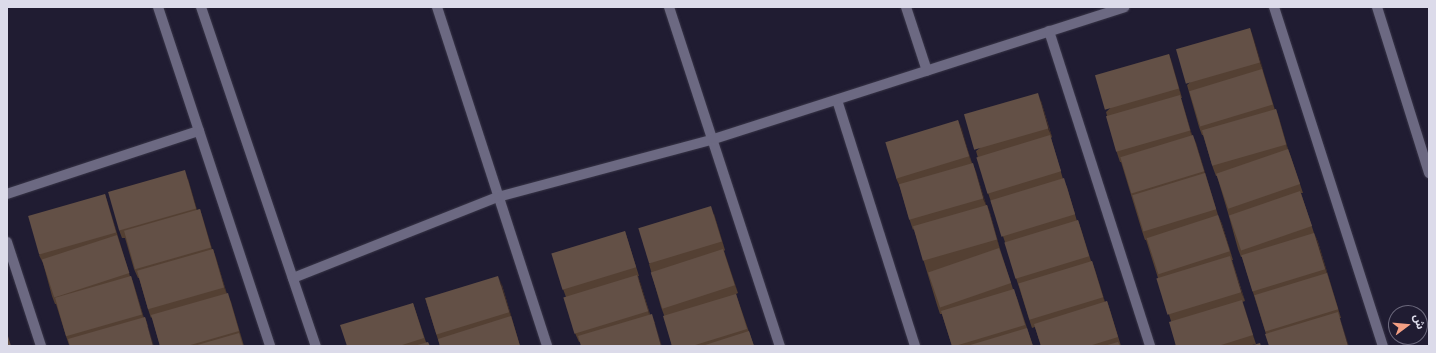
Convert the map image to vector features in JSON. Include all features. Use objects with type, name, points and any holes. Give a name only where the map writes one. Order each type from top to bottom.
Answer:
[{"type":"street","points":[[158,7],[270,346]]},
{"type":"street","points":[[201,7],[316,346]]},
{"type":"street","points":[[437,7],[547,346]]},
{"type":"street","points":[[669,7],[714,139],[780,346]]},
{"type":"street","points":[[906,7],[927,71]]},
{"type":"street","points":[[293,278],[498,197],[714,139],[1124,7]]},
{"type":"street","points":[[1274,7],[1383,346]]},
{"type":"street","points":[[1377,7],[1429,173]]},
{"type":"street","points":[[1049,31],[1150,346]]},
{"type":"street","points":[[837,100],[916,346]]},
{"type":"street","points":[[7,194],[199,131]]},
{"type":"street","points":[[7,242],[41,346]]},
{"type":"building","points":[[1250,28],[1260,63],[1186,84],[1176,49]]},
{"type":"building","points":[[1169,54],[1179,89],[1105,110],[1095,75]]},
{"type":"building","points":[[1262,69],[1273,104],[1200,127],[1189,91]]},
{"type":"building","points":[[1038,93],[1048,129],[974,150],[964,114]]},
{"type":"building","points":[[1180,95],[1190,131],[1116,152],[1106,116]]},
{"type":"building","points":[[1276,109],[1286,145],[1212,166],[1202,130]]},
{"type":"building","points":[[958,120],[969,156],[896,179],[885,142]]},
{"type":"building","points":[[1050,135],[1061,171],[987,194],[976,158]]},
{"type":"building","points":[[1193,135],[1204,171],[1131,194],[1120,157]]},
{"type":"building","points":[[1288,149],[1300,184],[1228,209],[1216,174]]},
{"type":"building","points":[[973,163],[983,199],[909,220],[899,184]]},
{"type":"building","points":[[185,170],[196,208],[119,231],[108,192]]},
{"type":"building","points":[[1205,173],[1216,209],[1143,232],[1132,195]]},
{"type":"building","points":[[1064,178],[1075,214],[1001,237],[990,201]]},
{"type":"building","points":[[1300,191],[1312,226],[1241,250],[1229,215]]},
{"type":"building","points":[[105,194],[116,232],[39,255],[28,216]]},
{"type":"building","points":[[987,205],[997,240],[923,261],[913,226]]},
{"type":"building","points":[[711,206],[722,241],[649,264],[638,228]]},
{"type":"building","points":[[200,209],[211,247],[135,269],[124,231]]},
{"type":"building","points":[[1218,215],[1230,251],[1158,274],[1147,238]]},
{"type":"building","points":[[1078,220],[1089,256],[1015,279],[1004,243]]},
{"type":"building","points":[[625,231],[636,267],[562,290],[551,254]]},
{"type":"building","points":[[1314,233],[1325,269],[1252,292],[1241,255]]},
{"type":"building","points":[[117,235],[129,273],[54,297],[42,259]]},
{"type":"building","points":[[999,248],[1011,283],[940,307],[928,272]]},
{"type":"building","points":[[213,249],[224,287],[148,309],[137,271]]},
{"type":"building","points":[[723,249],[735,285],[662,309],[651,272]]},
{"type":"building","points":[[1230,256],[1241,292],[1167,315],[1156,279]]},
{"type":"building","points":[[1092,261],[1103,297],[1029,320],[1018,284]]},
{"type":"building","points":[[1327,273],[1338,309],[1265,332],[1254,295]]},
{"type":"building","points":[[637,275],[648,311],[574,334],[563,298]]},
{"type":"building","points":[[131,276],[142,314],[66,336],[55,298]]},
{"type":"building","points":[[498,276],[509,312],[436,335],[425,298]]},
{"type":"building","points":[[1014,289],[1025,325],[952,346],[941,311]]},
{"type":"building","points":[[228,293],[239,331],[187,346],[160,346],[151,315]]},
{"type":"building","points":[[736,294],[747,329],[692,346],[672,346],[663,316]]},
{"type":"building","points":[[1242,300],[1253,335],[1218,346],[1176,346],[1169,322]]},
{"type":"building","points":[[1107,301],[1118,337],[1089,346],[1041,346],[1034,324]]},
{"type":"building","points":[[413,303],[424,338],[399,346],[347,346],[340,325]]},
{"type":"building","points":[[1338,312],[1348,346],[1269,346],[1265,334]]},
{"type":"building","points":[[652,314],[661,346],[581,346],[578,336]]},
{"type":"building","points":[[511,316],[520,346],[440,346],[438,339]]},
{"type":"building","points":[[145,317],[153,346],[70,346],[68,339]]},
{"type":"building","points":[[1027,328],[1033,346],[967,346]]},
{"type":"building","points":[[749,331],[754,346],[702,346]]},
{"type":"building","points":[[7,333],[11,346],[7,346]]},
{"type":"building","points":[[239,333],[243,346],[194,346]]},
{"type":"building","points":[[428,342],[430,346],[414,346]]},
{"type":"building","points":[[1118,342],[1120,346],[1104,346]]},
{"type":"building","points":[[1260,343],[1261,346],[1250,346]]}]
